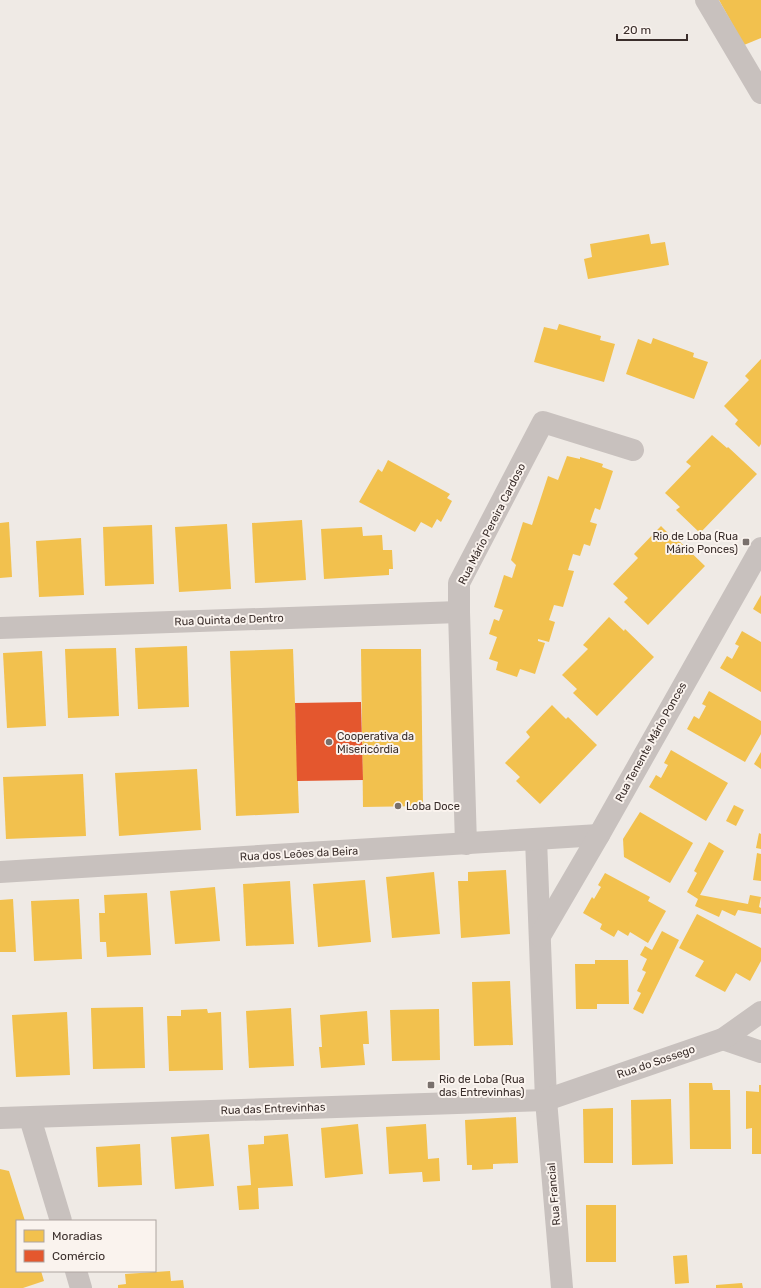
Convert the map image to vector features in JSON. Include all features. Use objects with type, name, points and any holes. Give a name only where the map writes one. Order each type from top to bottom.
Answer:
[{"type":"street","points":[[706,0],[761,93]]},
{"type":"street","name":"Rua Mário Pereira Cardoso","points":[[466,844],[459,583],[543,422],[633,450]]},
{"type":"street","name":"Rua Tenente Mário Ponces","points":[[540,936],[599,835],[761,548]]},
{"type":"street","name":"Rua Quinta de Dentro","points":[[0,628],[459,612]]},
{"type":"street","name":"Rua dos Leões da Beira","points":[[0,872],[599,835]]},
{"type":"street","points":[[536,839],[546,1100]]},
{"type":"street","name":"Rua do Sossego","points":[[546,1100],[723,1039],[761,1012]]},
{"type":"street","points":[[723,1039],[761,1052]]},
{"type":"street","name":"Rua das Entrevinhas","points":[[0,1118],[546,1100]]},
{"type":"street","name":"Rua Francial","points":[[546,1100],[562,1288]]},
{"type":"street","points":[[30,1118],[61,1220]]},
{"type":"street","points":[[76,1272],[81,1288]]},
{"type":"building: Moradias","points":[[719,0],[761,0],[761,38],[744,45]]},
{"type":"building: Moradias","points":[[649,234],[651,244],[665,242],[669,265],[588,279],[584,259],[592,257],[590,244]]},
{"type":"building: Moradias","points":[[559,324],[601,336],[600,340],[615,344],[604,382],[534,362],[544,327],[557,330]]},
{"type":"building: Moradias","points":[[653,338],[694,353],[693,357],[708,362],[694,399],[626,374],[638,339],[651,344]]},
{"type":"building: Moradias","points":[[761,359],[761,444],[759,447],[735,424],[738,420],[724,406],[749,380],[745,376]]},
{"type":"building: Moradias","points":[[712,435],[727,448],[728,447],[757,474],[700,533],[676,510],[680,507],[665,493],[691,466],[686,462]]},
{"type":"building: Moradias","points":[[567,456],[580,459],[580,457],[603,464],[602,467],[613,471],[600,510],[595,508],[590,522],[597,524],[590,546],[584,544],[580,556],[573,554],[568,570],[574,571],[563,607],[554,605],[549,620],[555,622],[549,642],[538,639],[538,641],[545,643],[535,674],[520,669],[517,677],[496,670],[498,662],[489,659],[497,637],[489,634],[494,619],[499,621],[503,610],[494,607],[504,575],[512,578],[516,565],[511,560],[523,522],[532,525],[548,476],[558,480]]},
{"type":"building: Moradias","points":[[388,460],[450,494],[447,498],[452,501],[441,522],[437,519],[432,528],[421,522],[415,532],[359,502],[378,469],[382,472]]},
{"type":"building: Moradias","points":[[302,520],[306,580],[255,583],[252,523]]},
{"type":"building: Moradias","points":[[9,522],[12,577],[0,578],[0,523]]},
{"type":"building: Moradias","points":[[227,524],[231,589],[179,592],[175,527]]},
{"type":"building: Moradias","points":[[152,525],[154,584],[105,586],[103,527]]},
{"type":"building: Moradias","points":[[661,526],[675,540],[676,538],[705,566],[648,625],[624,602],[628,598],[613,584],[638,558],[634,554]]},
{"type":"building: Moradias","points":[[362,527],[363,536],[382,535],[383,550],[392,550],[393,569],[389,569],[389,575],[324,579],[321,529]]},
{"type":"building: Moradias","points":[[81,538],[84,595],[39,597],[36,541]]},
{"type":"building: Moradias","points":[[761,595],[761,614],[753,609]]},
{"type":"building: Moradias","points":[[609,617],[624,631],[625,629],[654,657],[597,716],[573,693],[577,689],[562,675],[588,649],[583,645]]},
{"type":"building: Moradias","points":[[742,631],[761,642],[761,692],[720,668],[727,656],[732,659],[739,646],[735,644]]},
{"type":"building: Moradias","points":[[187,646],[189,707],[138,709],[135,648]]},
{"type":"building: Moradias","points":[[116,648],[119,716],[68,718],[65,649]]},
{"type":"building: Moradias","points":[[293,649],[299,813],[236,816],[230,651]]},
{"type":"building: Moradias","points":[[361,649],[421,649],[423,806],[363,807]]},
{"type":"building: Moradias","points":[[42,651],[46,726],[7,728],[3,653]]},
{"type":"building: Moradias","points":[[709,691],[761,721],[761,734],[745,762],[687,729],[694,716],[699,719],[706,706],[702,704]]},
{"type":"building: Moradias","points":[[552,705],[566,719],[568,717],[597,745],[540,804],[516,781],[520,777],[505,763],[530,737],[526,732]]},
{"type":"building: Moradias","points":[[671,750],[728,783],[706,821],[649,787],[656,775],[661,778],[668,765],[664,763]]},
{"type":"building: Moradias","points":[[761,752],[761,769],[754,764]]},
{"type":"building: Moradias","points":[[197,769],[201,830],[119,836],[115,773]]},
{"type":"building: Moradias","points":[[83,774],[86,836],[6,839],[3,777]]},
{"type":"building: Moradias","points":[[734,805],[744,810],[736,826],[726,821]]},
{"type":"building: Moradias","points":[[640,812],[693,843],[670,883],[624,857],[623,839]]},
{"type":"building: Moradias","points":[[759,833],[761,834],[761,849],[756,848]]},
{"type":"building: Moradias","points":[[709,842],[724,851],[700,895],[748,904],[750,895],[761,897],[759,907],[761,908],[761,914],[738,910],[735,916],[722,910],[719,917],[695,906],[698,899],[687,892],[697,873],[694,871]]},
{"type":"building: Moradias","points":[[757,853],[761,854],[761,881],[753,880]]},
{"type":"building: Moradias","points":[[506,870],[510,934],[461,938],[458,881],[468,881],[468,872]]},
{"type":"building: Moradias","points":[[434,872],[440,934],[392,938],[386,877]]},
{"type":"building: Moradias","points":[[605,873],[650,897],[648,901],[666,911],[648,943],[630,932],[628,936],[618,930],[614,937],[600,929],[602,924],[583,913],[592,897],[594,899],[601,887],[598,885]]},
{"type":"building: Moradias","points":[[365,880],[371,942],[318,947],[313,884]]},
{"type":"building: Moradias","points":[[290,881],[294,944],[246,946],[243,884]]},
{"type":"building: Moradias","points":[[215,887],[220,941],[175,944],[170,891]]},
{"type":"building: Moradias","points":[[147,893],[151,955],[107,957],[106,942],[100,942],[99,913],[105,913],[104,895]]},
{"type":"building: Moradias","points":[[13,899],[16,952],[0,952],[0,900]]},
{"type":"building: Moradias","points":[[79,899],[82,959],[34,961],[31,901]]},
{"type":"building: Moradias","points":[[697,914],[761,948],[761,961],[750,981],[736,973],[725,992],[695,976],[704,961],[679,948]]},
{"type":"building: Moradias","points":[[662,931],[679,940],[643,1014],[633,1009],[641,993],[637,991],[646,972],[642,970],[647,959],[640,955],[645,946],[652,950]]},
{"type":"building: Moradias","points":[[595,960],[628,960],[629,1004],[597,1004],[597,1009],[576,1009],[575,964],[595,964]]},
{"type":"building: Moradias","points":[[510,981],[513,1045],[474,1046],[472,982]]},
{"type":"building: Moradias","points":[[143,1007],[145,1068],[93,1069],[91,1008]]},
{"type":"building: Moradias","points":[[291,1008],[294,1066],[249,1068],[246,1011]]},
{"type":"building: Moradias","points":[[207,1009],[208,1013],[221,1012],[223,1070],[169,1071],[167,1016],[181,1016],[181,1010]]},
{"type":"building: Moradias","points":[[439,1009],[440,1060],[392,1061],[390,1010]]},
{"type":"building: Moradias","points":[[367,1011],[369,1044],[363,1044],[365,1065],[321,1068],[319,1047],[322,1047],[320,1015]]},
{"type":"building: Moradias","points":[[67,1012],[70,1075],[16,1077],[12,1015]]},
{"type":"building: Moradias","points":[[689,1083],[712,1083],[713,1090],[730,1090],[731,1149],[690,1149]]},
{"type":"building: Moradias","points":[[759,1085],[761,1085],[761,1154],[752,1154],[752,1128],[746,1129],[746,1091],[759,1092]]},
{"type":"building: Moradias","points":[[671,1099],[673,1164],[632,1165],[631,1100]]},
{"type":"building: Moradias","points":[[613,1108],[613,1163],[584,1163],[583,1109]]},
{"type":"building: Moradias","points":[[516,1117],[518,1163],[493,1164],[493,1169],[472,1170],[472,1165],[467,1165],[465,1120]]},
{"type":"building: Moradias","points":[[358,1124],[363,1174],[325,1178],[321,1128]]},
{"type":"building: Moradias","points":[[426,1124],[428,1159],[439,1158],[440,1181],[423,1182],[422,1172],[389,1174],[386,1127]]},
{"type":"building: Moradias","points":[[209,1134],[214,1186],[175,1189],[171,1137]]},
{"type":"building: Moradias","points":[[288,1134],[293,1186],[258,1188],[259,1209],[239,1210],[237,1186],[251,1185],[248,1145],[264,1144],[264,1136]]},
{"type":"building: Moradias","points":[[140,1144],[142,1185],[98,1187],[96,1147]]},
{"type":"building: Moradias","points":[[0,1169],[9,1171],[25,1220],[16,1220],[16,1272],[41,1272],[44,1281],[23,1288],[0,1288]]},
{"type":"building: Moradias","points":[[586,1205],[616,1205],[616,1262],[586,1262]]},
{"type":"building: Moradias","points":[[687,1255],[689,1283],[675,1284],[673,1256]]},
{"type":"building: Moradias","points":[[170,1271],[171,1281],[183,1280],[184,1288],[118,1288],[118,1285],[126,1284],[125,1274]]},
{"type":"building: Moradias","points":[[742,1283],[743,1288],[716,1288],[716,1285]]},
{"type":"building: Comércio","name":"Cooperativa da Misericórdia","points":[[361,702],[363,780],[297,781],[295,703]]},
{"type":"place","name":"Rio de Loba (Rua Mário Ponces)","points":[[746,542]]},
{"type":"place","name":"Cooperativa da Misericórdia","points":[[329,742]]},
{"type":"place","name":"Loba Doce","points":[[398,806]]},
{"type":"place","name":"Rio de Loba (Rua das Entrevinhas)","points":[[431,1085]]}]
